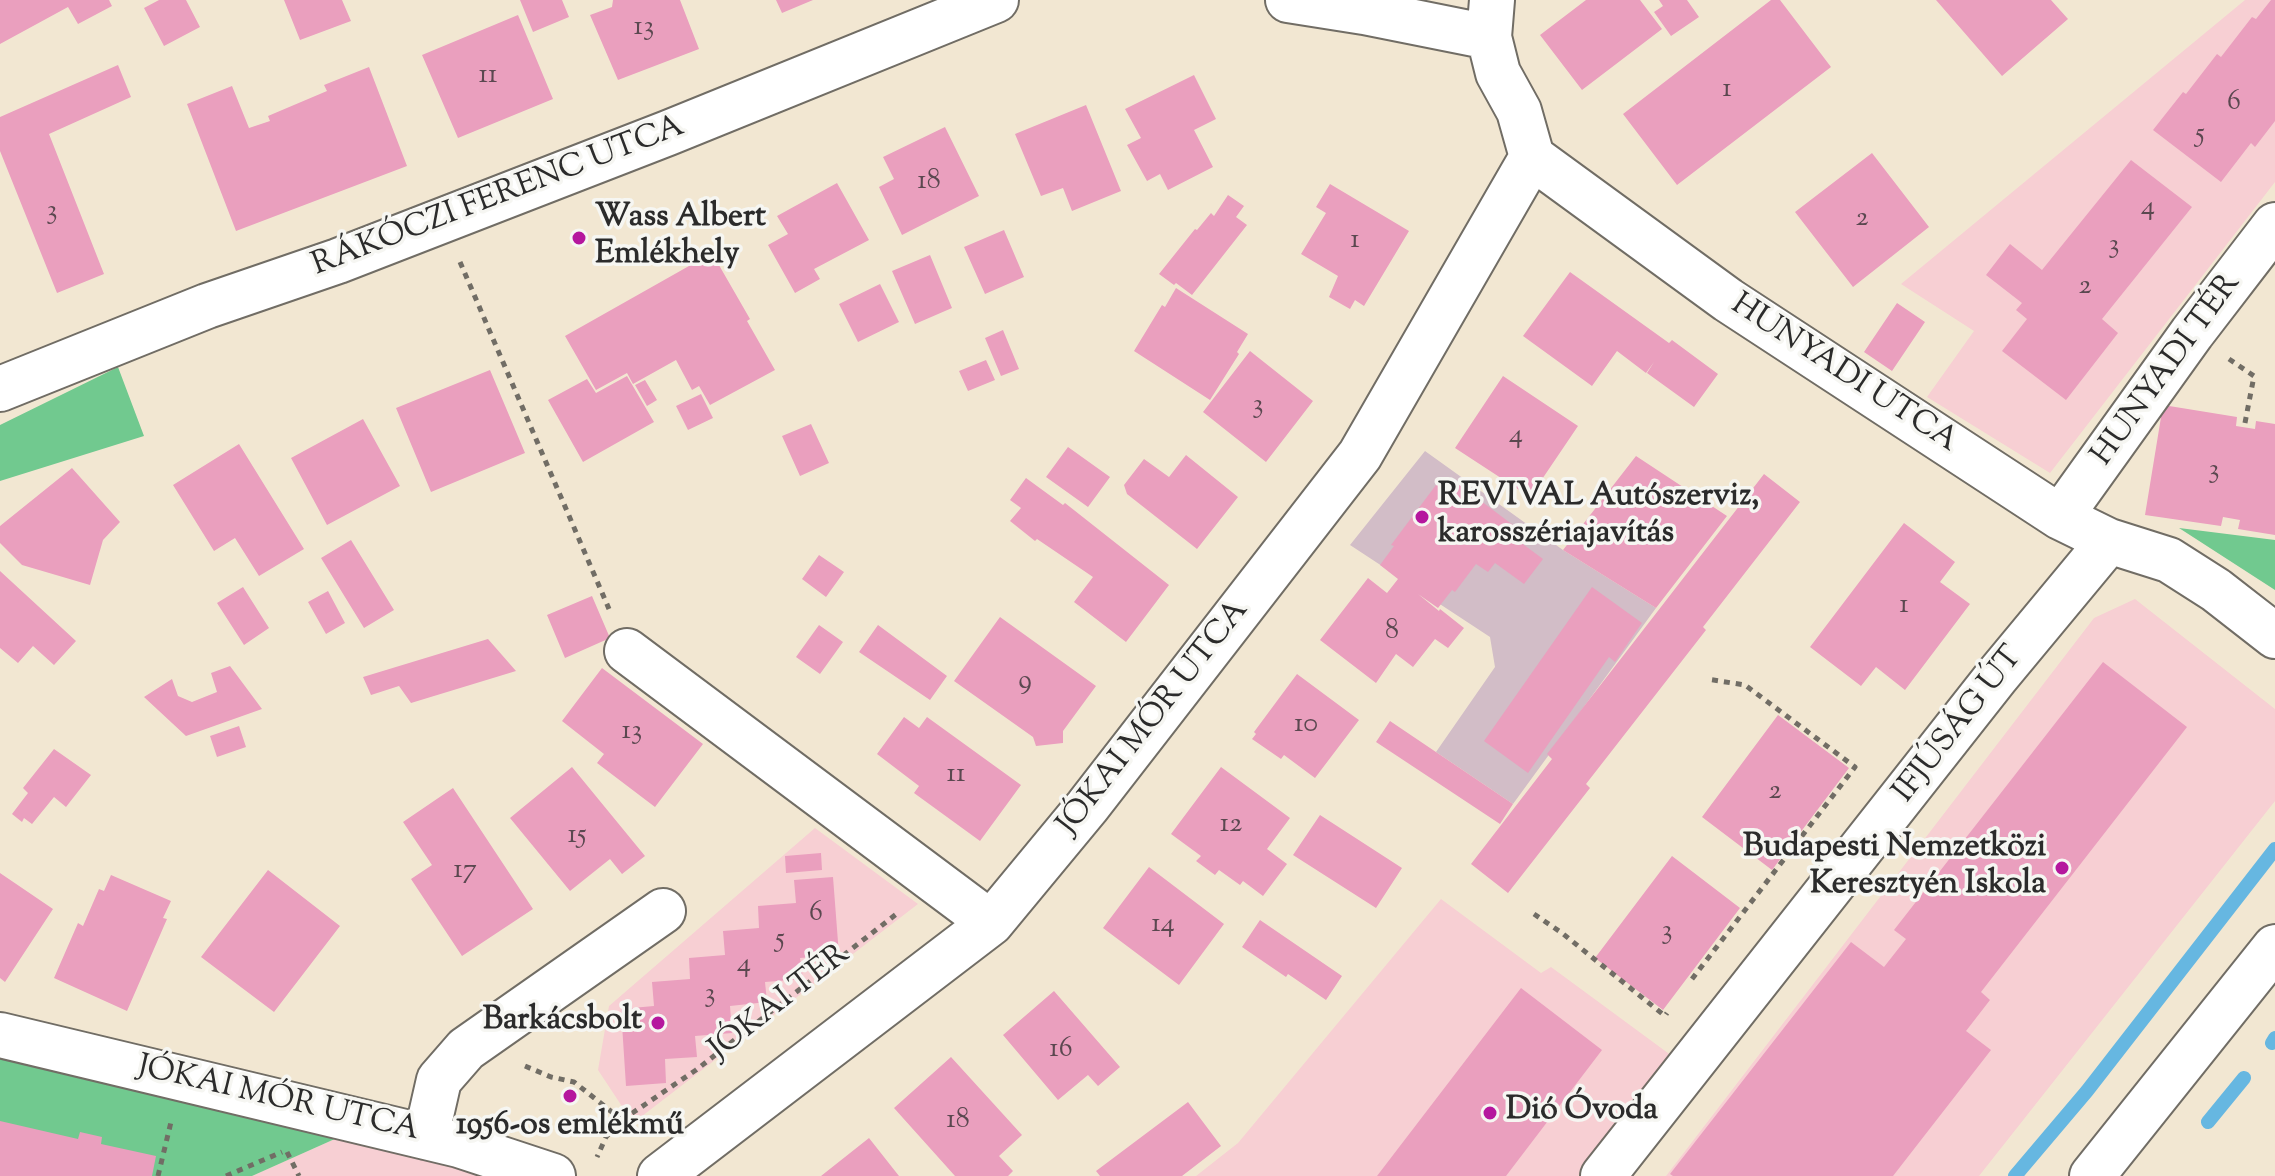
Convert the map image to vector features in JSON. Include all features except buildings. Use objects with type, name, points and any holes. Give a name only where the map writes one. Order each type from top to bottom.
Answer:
[{"type":"street","name":"RÁKÓCZI FERENC UTCA","points":[[0,389],[207,306],[443,221],[996,0]]},
{"type":"street","points":[[1288,0],[1364,12],[1491,19],[1520,0]]},
{"type":"street","points":[[1491,19],[1498,73],[1519,111],[1532,157]]},
{"type":"street","name":"HUNYADI UTCA","points":[[1532,157],[1728,300],[2060,517],[2109,541],[2169,560],[2216,590],[2275,636]]},
{"type":"street","name":"JÓKAI MÓR UTCA","points":[[660,1176],[991,923],[1087,807],[1360,455],[1532,157]]},
{"type":"street","name":"HUNYADI TÉR","points":[[2060,517],[2192,333],[2275,225]]},
{"type":"street","name":"IFJÚSÁG ÚT","points":[[1603,1176],[1997,676],[2109,541]]},
{"type":"street","points":[[627,651],[991,923]]},
{"type":"street","points":[[426,1137],[439,1080],[466,1049],[663,911]]},
{"type":"street","points":[[2092,1176],[2275,947]]},
{"type":"street","name":"JÓKAI MÓR UTCA","points":[[0,1035],[573,1170]]},
{"type":"path","points":[[443,221],[627,651]]},
{"type":"path","points":[[2192,333],[2254,376],[2244,428]]},
{"type":"path","points":[[1683,992],[1855,767],[1745,685],[1707,679]]},
{"type":"path","name":"JÓKAI TÉR","points":[[622,1120],[696,1070],[937,883]]},
{"type":"path","points":[[1534,914],[1665,1016],[1674,1004]]},
{"type":"path","points":[[492,1030],[520,1064],[551,1077],[574,1082],[622,1120],[573,1170]]},
{"type":"path","points":[[158,1176],[172,1115]]},
{"type":"path","points":[[226,1176],[286,1150]]},
{"type":"shaded area","points":[[2245,0],[2275,0],[2275,182],[2050,473],[1927,397],[1974,331],[1901,284]]},
{"type":"shaded area","points":[[1425,451],[1563,550],[1656,608],[1513,804],[1436,752],[1495,667],[1490,637],[1350,545]]},
{"type":"shaded area","name":"Budapesti Nemzetközi Keresztyén Iskola","points":[[2135,599],[2275,709],[2275,801],[1979,1176],[1666,1176],[2094,618]]},
{"type":"shaded area","points":[[815,828],[918,904],[633,1123],[598,1070],[609,1006]]},
{"type":"shaded area","points":[[1441,899],[1541,973],[1551,967],[1672,1056],[1578,1176],[1196,1176],[1238,1143]]},
{"type":"shaded area","points":[[337,1138],[462,1166],[481,1176],[252,1176]]},
{"type":"green space","points":[[118,367],[144,436],[0,481],[0,425]]},
{"type":"green space","points":[[2179,528],[2275,540],[2275,590]]},
{"type":"green space","points":[[0,1055],[337,1138],[252,1176],[0,1176]]},
{"type":"waterway","points":[[2015,1176],[2087,1091],[2275,849]]},
{"type":"waterway","points":[[2272,1043],[2275,1038]]},
{"type":"waterway","points":[[2208,1122],[2244,1078]]},
{"type":"place","name":"Wass Albert Emlékhely","points":[[579,238]]},
{"type":"place","name":"REVIVAL Autószerviz, karosszériajavítás","points":[[1422,517]]},
{"type":"place","name":"Budapesti Nemzetközi Keresztyén Iskola","points":[[2062,868]]},
{"type":"place","name":"Barkácsbolt","points":[[658,1023]]},
{"type":"place","name":"1956-os emlékmű","points":[[570,1096]]},
{"type":"place","name":"Dió Óvoda","points":[[1490,1113]]}]
